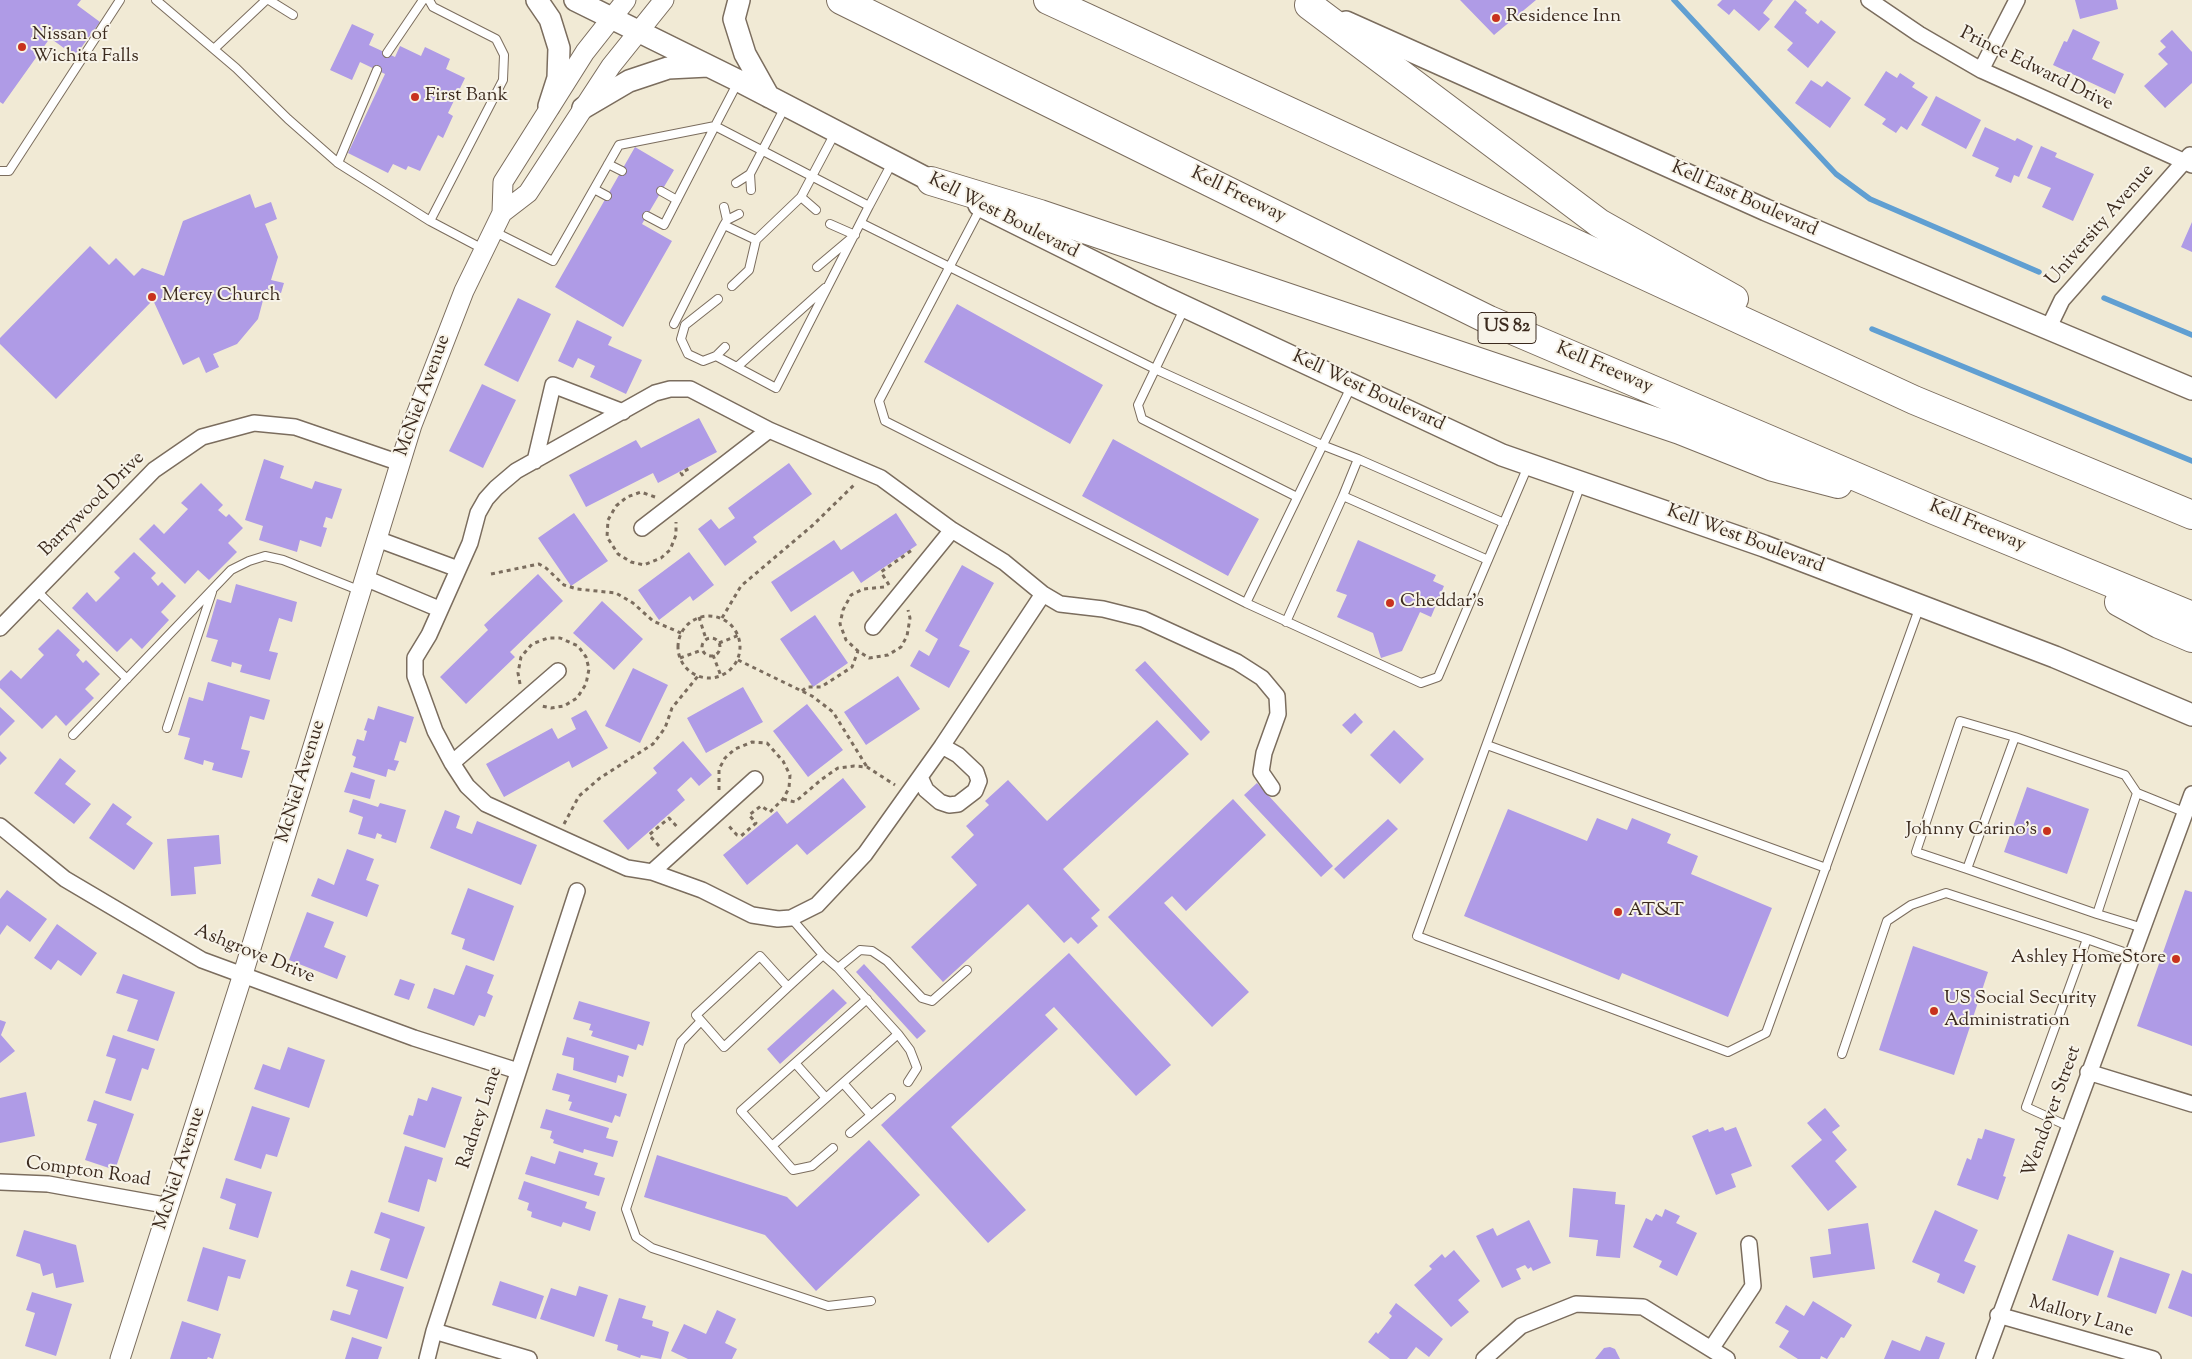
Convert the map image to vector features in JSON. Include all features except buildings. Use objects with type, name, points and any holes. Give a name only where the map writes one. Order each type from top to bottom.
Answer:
[{"type":"highway","name":"Kell Freeway","points":[[840,0],[1489,320],[1934,510],[2192,616]]},
{"type":"highway","points":[[1048,0],[1914,400],[2192,515]]},
{"type":"highway","points":[[1305,2],[1599,223],[1914,400]]},
{"type":"highway","points":[[931,181],[1058,221],[1671,427],[1773,466],[1934,510]]},
{"type":"highway","points":[[1990,533],[2159,624],[2192,638]]},
{"type":"main road","points":[[537,0],[550,19],[559,48],[558,78],[549,106]]},
{"type":"main road","name":"Kell West Boulevard","points":[[575,0],[710,66],[931,181],[1185,307],[1502,455],[1764,546],[2055,657],[2192,715]]},
{"type":"main road","points":[[739,0],[734,19],[745,54],[778,101]]},
{"type":"main road","name":"Kell East Boulevard","points":[[1305,2],[1379,38],[1766,210],[2192,389]]},
{"type":"main road","points":[[583,108],[629,81],[668,68],[710,66]]},
{"type":"street","name":"McNiel Avenue","points":[[120,1359],[243,974],[412,425],[464,290],[502,213],[503,182],[549,106],[585,52],[626,0]]},
{"type":"street","name":"McNiel Avenue","points":[[502,213],[528,193],[611,66],[664,0]]},
{"type":"street","name":"Prince Edward Drive","points":[[1869,0],[1919,34],[1981,70],[2189,160]]},
{"type":"street","points":[[1981,70],[2017,0]]},
{"type":"street","name":"University Avenue","points":[[2048,330],[2062,300],[2189,160]]},
{"type":"street","points":[[535,461],[553,385],[623,412]]},
{"type":"street","points":[[1043,594],[942,746],[865,854],[817,904],[791,918],[778,919],[752,915],[702,890],[652,872],[627,868],[486,804],[467,786],[452,763],[435,731],[415,676],[415,658],[429,635],[470,543],[478,512],[496,488],[516,471],[655,393],[670,389],[690,389],[769,430],[881,478],[952,530],[1004,562],[1043,594],[1060,604],[1103,609],[1143,619],[1237,662],[1262,678],[1277,696],[1278,714],[1264,753],[1261,772],[1272,788]]},
{"type":"street","name":"Barrywood Drive","points":[[0,628],[154,470],[202,437],[254,423],[295,427],[400,463]]},
{"type":"street","points":[[642,528],[769,430]]},
{"type":"street","points":[[873,627],[952,530]]},
{"type":"street","points":[[377,539],[458,568]]},
{"type":"street","points":[[363,584],[439,609]]},
{"type":"street","points":[[452,763],[558,671]]},
{"type":"street","points":[[920,777],[926,790],[932,796],[949,806],[958,804],[975,791],[979,781],[976,772],[958,755],[942,746]]},
{"type":"street","points":[[652,872],[755,779]]},
{"type":"street","name":"Wendover Street","points":[[1984,1359],[1998,1315],[2070,1127],[2088,1072],[2192,794]]},
{"type":"street","name":"Ashgrove Drive","points":[[0,826],[65,879],[202,960],[414,1038],[518,1071]]},
{"type":"street","name":"Radney Lane","points":[[427,1359],[434,1331],[577,891]]},
{"type":"street","points":[[2088,1072],[2137,1089],[2192,1104]]},
{"type":"street","name":"Compton Road","points":[[0,1182],[48,1184],[170,1206]]},
{"type":"street","points":[[1710,1349],[1754,1286],[1749,1244]]},
{"type":"street","points":[[1484,1359],[1521,1326],[1576,1304],[1643,1307],[1727,1359]]},
{"type":"street","name":"Mallory Lane","points":[[1998,1315],[2153,1359]]},
{"type":"street","points":[[434,1331],[529,1359]]},
{"type":"lane","points":[[0,171],[9,171],[120,0]]},
{"type":"lane","points":[[156,0],[338,163],[430,221],[484,250]]},
{"type":"lane","points":[[214,50],[267,0],[293,15]]},
{"type":"lane","points":[[387,53],[423,0]]},
{"type":"lane","points":[[429,0],[433,7],[496,39],[504,56],[503,80],[430,221]]},
{"type":"lane","points":[[338,163],[377,70]]},
{"type":"lane","points":[[647,216],[664,225],[739,81]]},
{"type":"lane","points":[[736,182],[750,174],[763,151],[778,101]]},
{"type":"lane","points":[[493,231],[553,261],[619,146],[715,126],[870,206]]},
{"type":"lane","points":[[732,286],[749,270],[756,240],[801,197],[836,131]]},
{"type":"lane","points":[[716,356],[776,388],[893,161]]},
{"type":"lane","points":[[608,164],[622,171]]},
{"type":"lane","points":[[750,174],[751,190]]},
{"type":"lane","points":[[594,189],[607,196]]},
{"type":"lane","points":[[661,191],[677,200]]},
{"type":"lane","points":[[801,197],[816,210]]},
{"type":"lane","points":[[982,206],[879,401],[885,421],[1286,622],[1421,683],[1438,677],[1529,464]]},
{"type":"lane","points":[[724,207],[726,222]]},
{"type":"lane","points":[[674,324],[726,222],[739,214]]},
{"type":"lane","points":[[726,222],[756,240]]},
{"type":"lane","points":[[862,222],[1155,369],[1322,445],[1504,523]]},
{"type":"lane","points":[[830,224],[854,236]]},
{"type":"lane","points":[[818,267],[854,236]]},
{"type":"lane","points":[[737,367],[829,285]]},
{"type":"lane","points":[[718,299],[686,325],[681,339],[688,354],[703,361],[716,356],[726,347]]},
{"type":"lane","points":[[1185,307],[1138,405],[1142,419],[1297,497]]},
{"type":"lane","points":[[1246,603],[1352,385]]},
{"type":"lane","points":[[1286,622],[1358,459]]},
{"type":"lane","points":[[1582,482],[1417,936],[1728,1052],[1766,1033],[1920,606]]},
{"type":"lane","points":[[1343,496],[1488,560]]},
{"type":"lane","points":[[74,735],[231,570],[265,556],[363,584]]},
{"type":"lane","points":[[167,728],[213,589]]},
{"type":"lane","points":[[36,590],[127,679]]},
{"type":"lane","points":[[2142,928],[1916,852],[1960,721],[2015,737],[2125,775],[2138,793],[2184,812]]},
{"type":"lane","points":[[1967,869],[2015,737]]},
{"type":"lane","points":[[1487,745],[1826,868]]},
{"type":"lane","points":[[2097,914],[2138,793]]},
{"type":"lane","points":[[1842,1054],[1888,920],[1911,905],[1946,893],[2087,938],[2132,955]]},
{"type":"lane","points":[[791,918],[867,999],[910,1050],[917,1068],[908,1082]]},
{"type":"lane","points":[[2070,1127],[2026,1107],[2087,938]]},
{"type":"lane","points":[[838,968],[860,950],[872,951],[887,961],[922,998],[932,1001],[967,970]]},
{"type":"lane","points":[[788,987],[760,956],[696,1015],[724,1047],[788,987],[823,954]]},
{"type":"lane","points":[[834,1148],[812,1166],[793,1170],[741,1111],[867,999]]},
{"type":"lane","points":[[701,1021],[681,1042],[626,1209],[636,1237],[652,1248],[828,1306],[871,1301]]},
{"type":"lane","points":[[772,1146],[898,1034]]},
{"type":"lane","points":[[795,1063],[826,1098]]},
{"type":"lane","points":[[843,1083],[871,1115]]},
{"type":"lane","points":[[850,1133],[891,1098]]},
{"type":"path","points":[[846,479],[863,487]]},
{"type":"path","points":[[722,618],[741,586],[813,525],[855,483]]},
{"type":"path","points":[[491,574],[539,564],[564,585],[577,589],[616,593],[633,603],[653,621],[681,633]]},
{"type":"path","points":[[486,567],[491,574],[492,582]]},
{"type":"path","points":[[710,615],[722,618],[732,625],[739,635],[741,648],[738,660],[731,670],[721,676],[709,679],[698,676],[684,666],[680,658],[678,650],[681,633],[691,621],[699,617],[710,615]]},
{"type":"path","points":[[699,617],[706,639]]},
{"type":"path","points":[[719,643],[739,635]]},
{"type":"path","points":[[706,639],[711,638],[719,643]]},
{"type":"path","points":[[702,650],[703,642],[706,639]]},
{"type":"path","points":[[713,656],[720,648],[719,643]]},
{"type":"path","points":[[680,658],[702,650]]},
{"type":"path","points":[[702,650],[708,656],[713,656]]},
{"type":"path","points":[[801,691],[807,687],[821,687],[852,667],[858,651]]},
{"type":"path","points":[[713,656],[721,676]]},
{"type":"path","points":[[738,660],[812,696],[833,712],[868,767],[898,786],[892,794]]},
{"type":"path","points":[[564,824],[579,796],[600,778],[653,744],[665,728],[672,708],[698,676]]},
{"type":"path","points":[[783,800],[795,802],[838,768],[868,767]]},
{"type":"path","points":[[555,821],[569,826]]},
{"type":"waterway","points":[[1674,0],[1836,174],[1870,199],[2039,272]]},
{"type":"waterway","points":[[2104,298],[2192,335]]},
{"type":"waterway","points":[[1872,329],[2192,461]]},
{"type":"place","name":"Residence Inn","points":[[1496,18]]},
{"type":"place","name":"Nissan of Wichita Falls","points":[[22,47]]},
{"type":"place","name":"First Bank","points":[[415,97]]},
{"type":"place","name":"Mercy Church","points":[[152,297]]},
{"type":"place","name":"Cheddar's","points":[[1390,603]]},
{"type":"place","name":"Johnny Carino's","points":[[2047,831]]},
{"type":"place","name":"AT&T","points":[[1618,912]]},
{"type":"place","name":"Ashley HomeStore","points":[[2176,959]]},
{"type":"place","name":"US Social Security Administration","points":[[1934,1011]]}]
